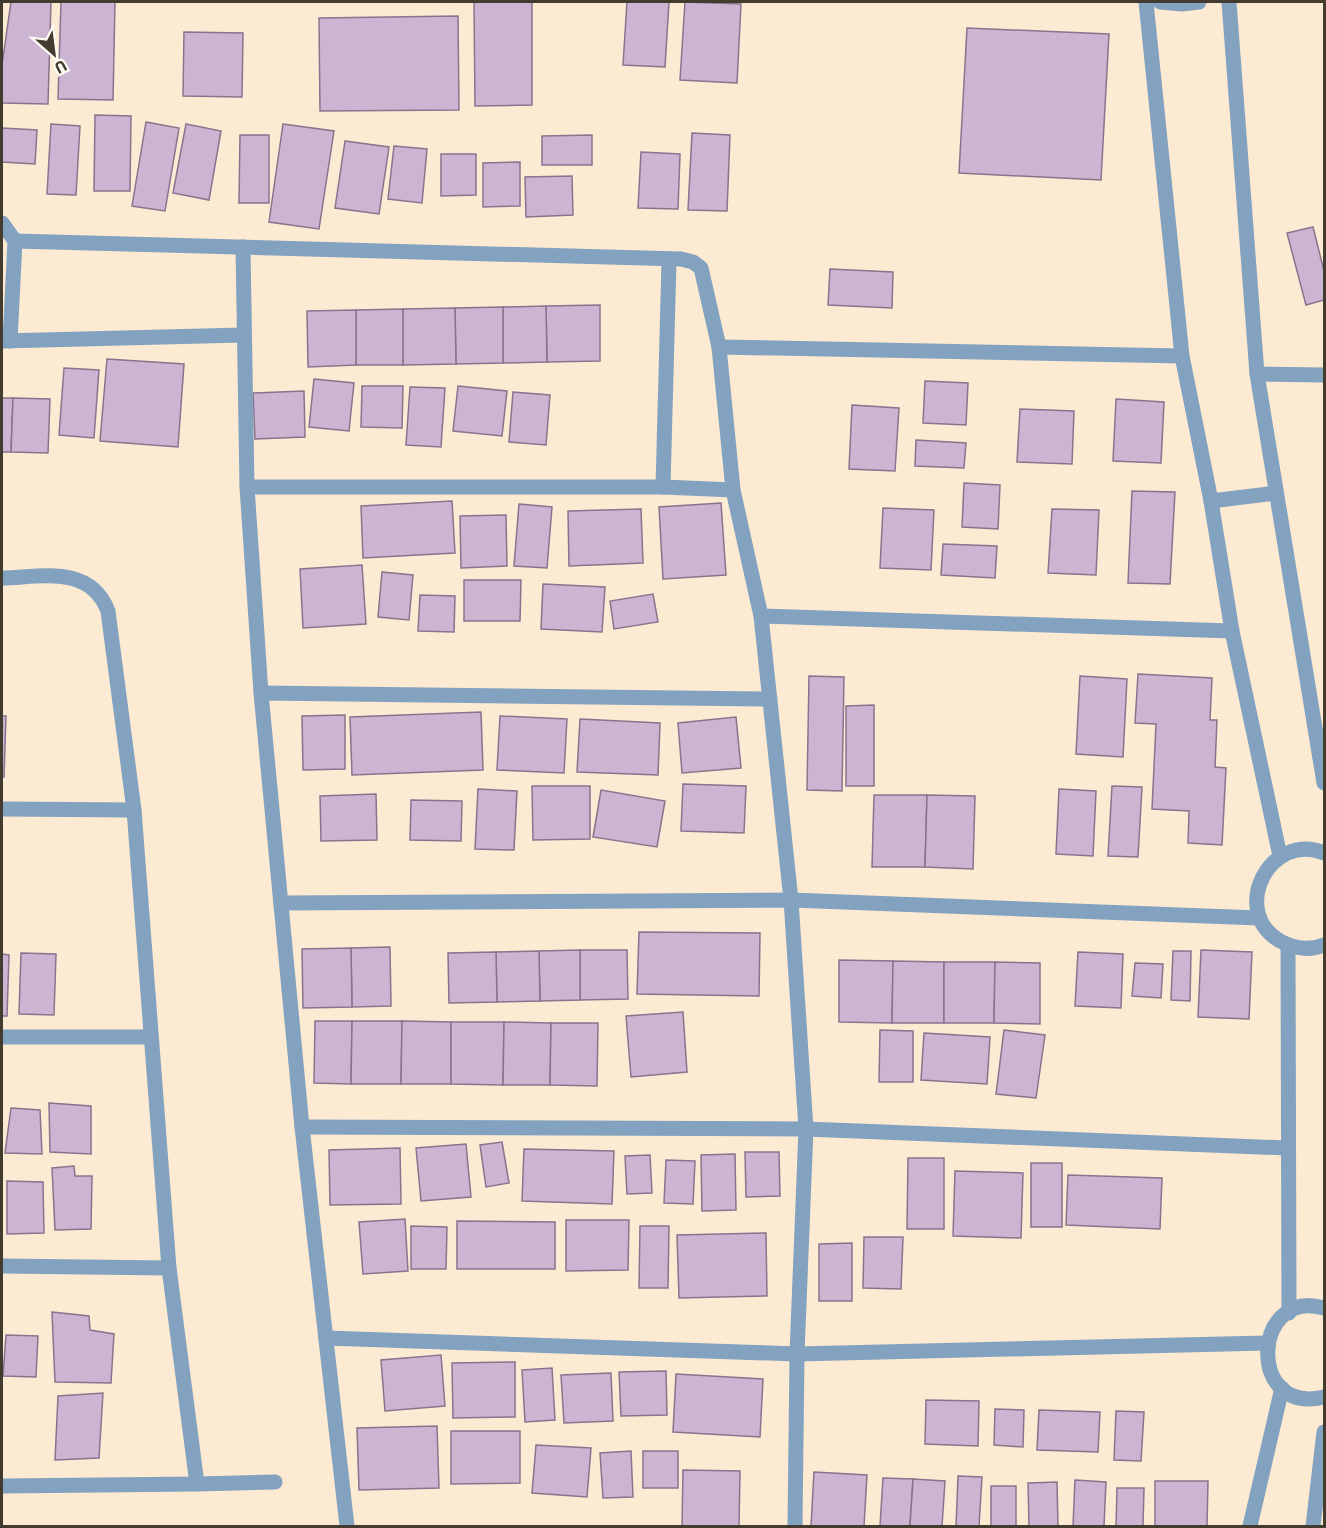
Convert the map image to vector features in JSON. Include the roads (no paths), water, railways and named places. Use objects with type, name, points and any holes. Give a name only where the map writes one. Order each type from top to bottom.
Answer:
[{"type":"street","points":[[1146,2],[1182,356],[1211,501],[1232,631],[1280,856]]},
{"type":"street","points":[[1160,2],[1182,4],[1199,2]]},
{"type":"street","points":[[1229,2],[1257,374],[1324,783]]},
{"type":"street","points":[[2,223],[15,241],[6,341],[243,335]]},
{"type":"street","points":[[15,241],[687,260],[701,268],[719,347],[733,490],[761,616],[792,900],[806,1130],[797,1354],[795,1527]]},
{"type":"street","points":[[243,247],[247,487],[261,693],[302,1127],[347,1527]]},
{"type":"street","points":[[663,487],[669,261]]},
{"type":"street","points":[[719,347],[1182,356]]},
{"type":"street","points":[[1257,374],[1324,375]]},
{"type":"street","points":[[247,487],[663,487],[733,490]]},
{"type":"street","points":[[1211,501],[1276,493]]},
{"type":"street","points":[[2,578],[78,578],[102,595],[108,611],[134,810],[169,1268],[197,1484]]},
{"type":"street","points":[[761,616],[1232,631]]},
{"type":"street","points":[[261,693],[771,699]]},
{"type":"street","points":[[2,809],[134,810]]},
{"type":"street","points":[[1324,853],[1304,849],[1280,856],[1267,868],[1257,887],[1260,918],[1275,938],[1288,945],[1310,949],[1324,945]]},
{"type":"street","points":[[281,903],[792,900],[1260,918]]},
{"type":"street","points":[[1288,945],[1289,1313]]},
{"type":"street","points":[[2,1037],[150,1037]]},
{"type":"street","points":[[302,1127],[806,1130],[1287,1148]]},
{"type":"street","points":[[2,1266],[169,1268]]},
{"type":"street","points":[[1324,1308],[1304,1307],[1289,1313],[1279,1321],[1267,1343],[1268,1368],[1282,1388],[1304,1398],[1324,1397]]},
{"type":"street","points":[[326,1338],[797,1354],[1267,1343]]},
{"type":"street","points":[[1250,1527],[1282,1388]]},
{"type":"street","points":[[1313,1527],[1324,1432]]},
{"type":"street","points":[[2,1486],[276,1482]]}]
